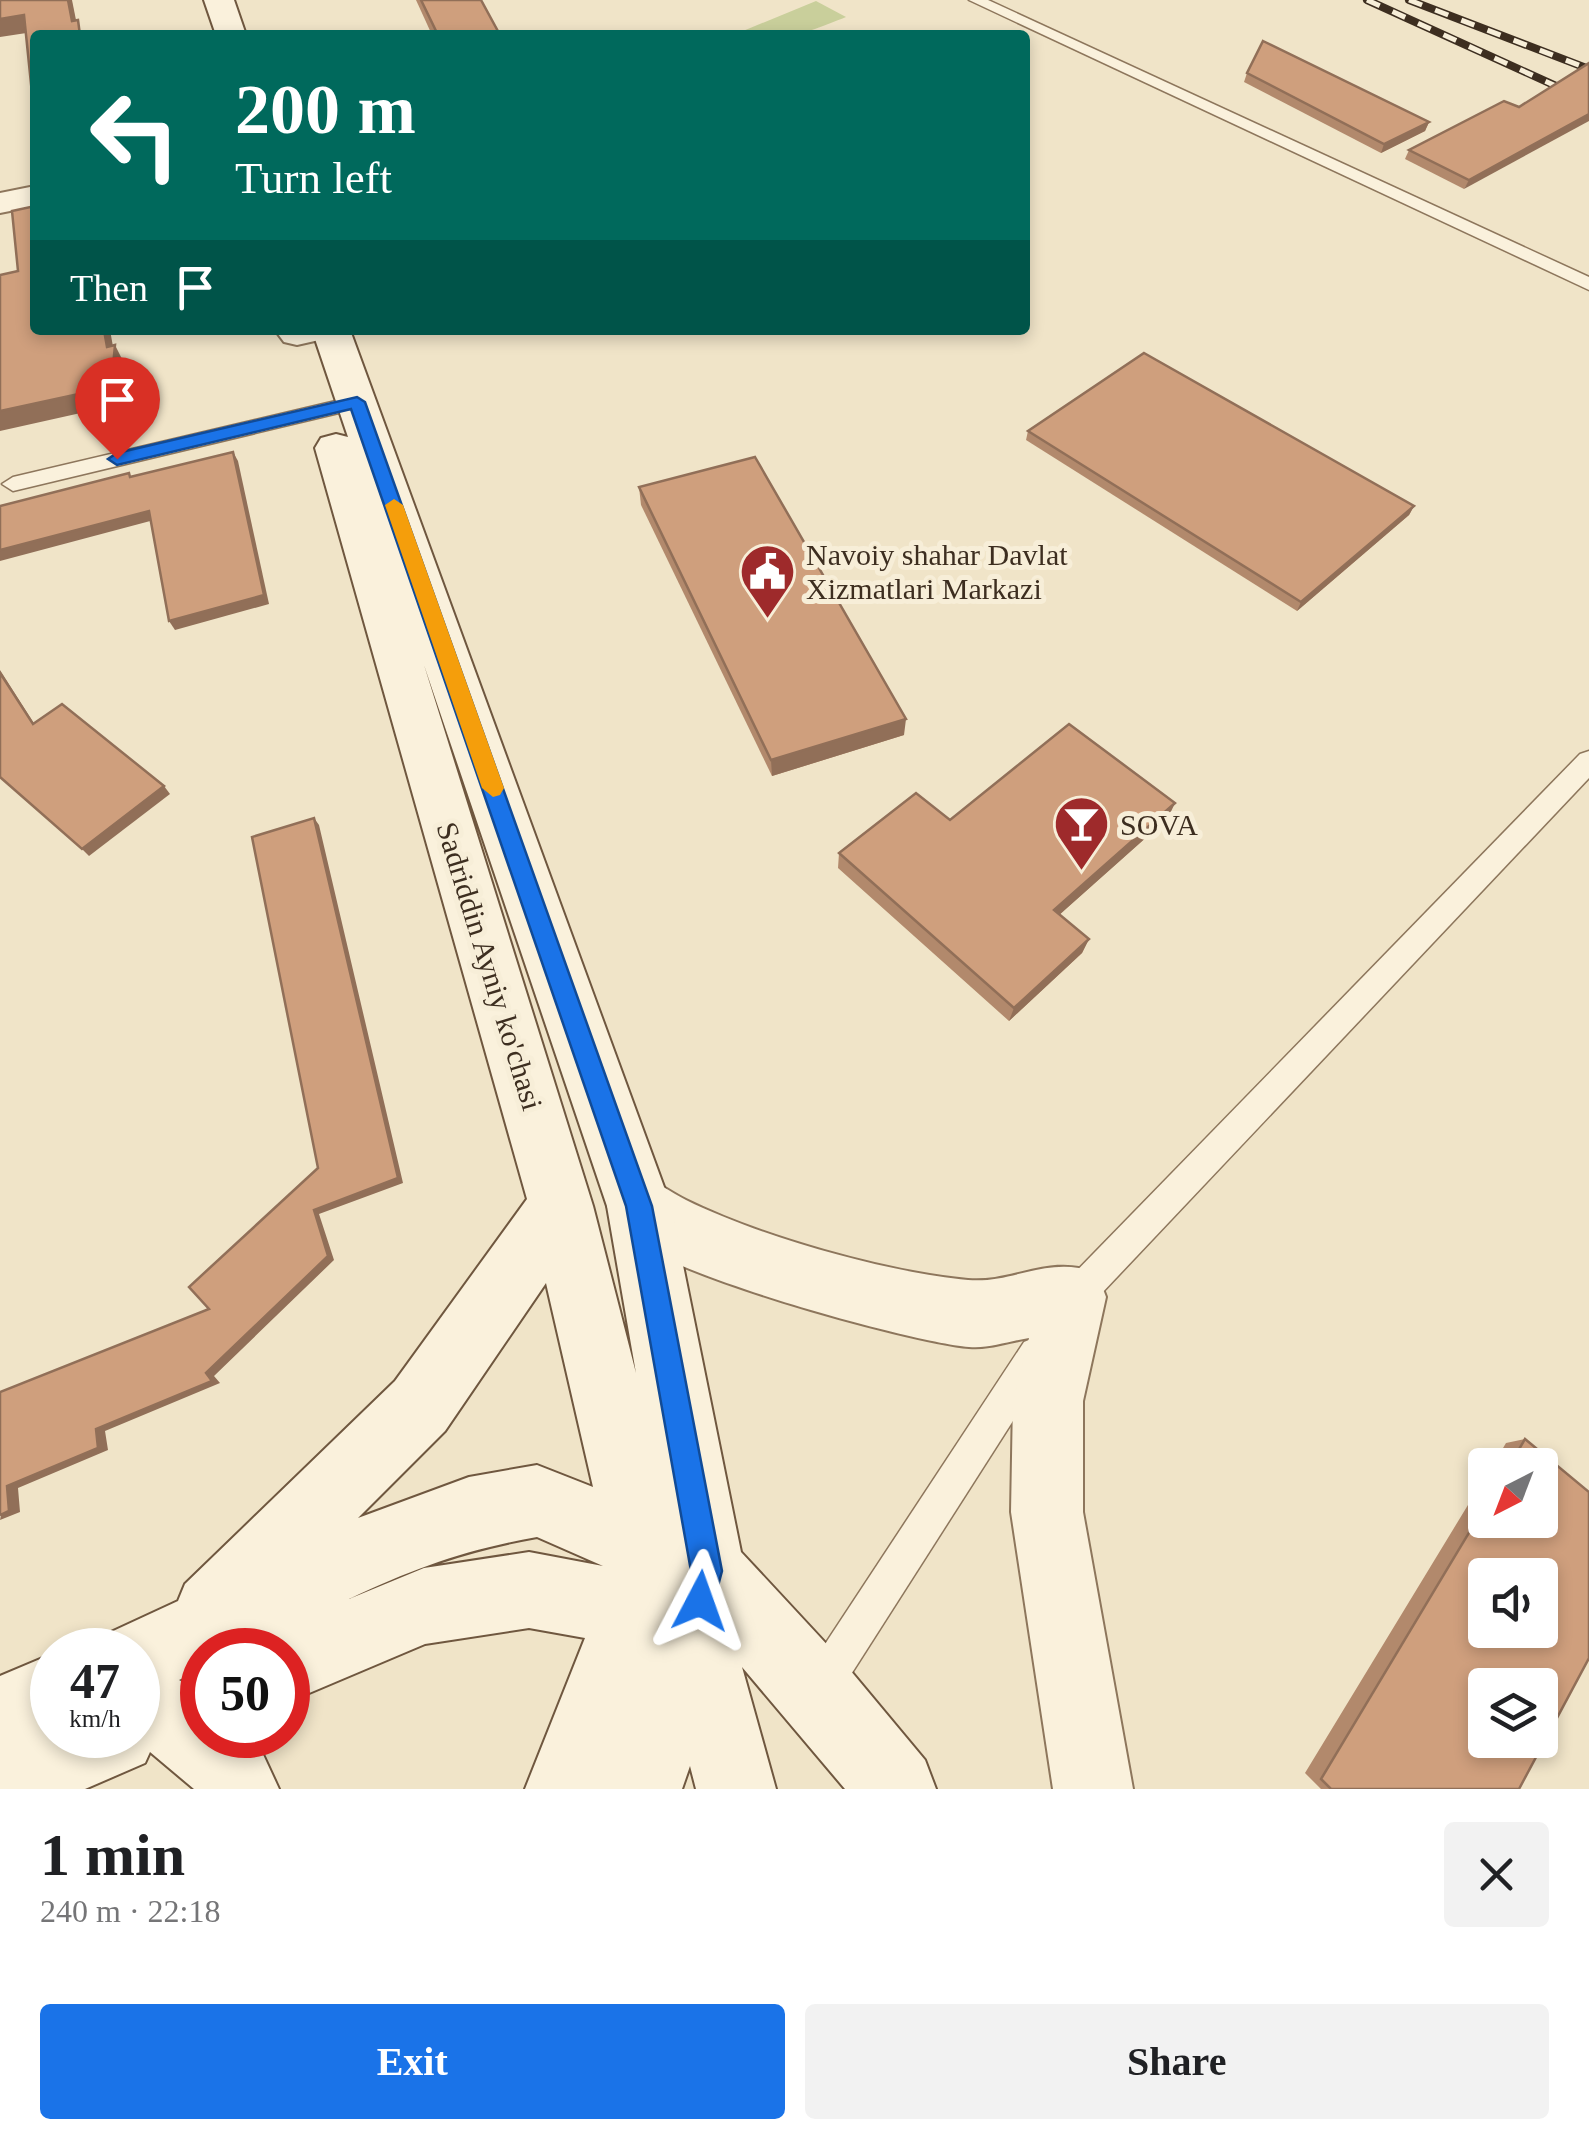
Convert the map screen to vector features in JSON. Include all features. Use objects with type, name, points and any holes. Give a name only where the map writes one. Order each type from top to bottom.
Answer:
[{"type":"main road","points":[[192,0],[202,30]]},
{"type":"main road","points":[[219,0],[229,30]]},
{"type":"main road","name":"Sadriddin Ayniy ko'chasi","points":[[311,335],[341,406],[639,1206],[669,1589],[653,1760]]},
{"type":"main road","name":"Sadriddin Ayniy ko'chasi","points":[[341,406],[669,1589],[736,1789]]},
{"type":"main road","points":[[160,1692],[420,1406],[561,1206]]},
{"type":"main road","points":[[639,1206],[664,1224],[776,1267],[872,1295],[972,1314],[1073,1297],[1048,1400],[1047,1512],[1093,1789]]},
{"type":"main road","points":[[160,1693],[395,1539],[469,1513],[537,1502],[793,1667],[896,1789]]},
{"type":"main road","points":[[310,1654],[424,1606],[529,1590],[669,1589]]},
{"type":"main road","points":[[565,1789],[669,1589]]},
{"type":"main road","points":[[160,1698],[228,1765],[239,1789]]},
{"type":"main road","points":[[0,1715],[30,1703]]},
{"type":"main road","points":[[0,1785],[47,1758]]},
{"type":"street","points":[[0,203],[30,197]]},
{"type":"lane","points":[[976,0],[1589,284]]},
{"type":"lane","points":[[13,484],[341,406]]},
{"type":"lane","points":[[793,1667],[1073,1297],[1589,761]]},
{"type":"green space","points":[[816,1],[846,17],[811,30],[745,30]]},
{"type":"building","points":[[0,0],[68,0],[72,21],[78,20],[79,30],[30,30],[30,74],[24,15],[0,19]]},
{"type":"building","points":[[421,0],[481,0],[497,30],[436,30]]},
{"type":"building","points":[[1263,41],[1429,122],[1384,144],[1247,73]]},
{"type":"building","points":[[1589,63],[1589,114],[1469,180],[1409,150],[1504,101],[1519,107]]},
{"type":"building","points":[[30,207],[30,335],[105,335],[107,347],[115,345],[111,387],[0,411],[0,275],[18,271],[12,211]]},
{"type":"building","points":[[1144,353],[1414,506],[1301,602],[1028,431]]},
{"type":"building","points":[[233,452],[264,595],[169,621],[149,511],[0,550],[0,506],[129,473],[130,477]]},
{"type":"building","name":"Navoiy shahar Davlat Xizmatlari Markazi","points":[[755,457],[906,719],[771,760],[639,487]]},
{"type":"building","points":[[0,673],[33,724],[62,704],[164,786],[82,849],[0,777]]},
{"type":"building","points":[[1069,724],[1175,803],[1054,910],[1089,939],[1014,1008],[839,853],[916,793],[950,820]]},
{"type":"building","points":[[314,818],[398,1178],[314,1210],[328,1256],[206,1373],[212,1381],[96,1429],[98,1448],[7,1486],[9,1511],[0,1515],[0,1392],[209,1309],[189,1287],[318,1168],[252,837]]},
{"type":"building","points":[[1525,1439],[1536,1448],[1520,1448]]},
{"type":"building","points":[[1558,1466],[1589,1492],[1589,1658],[1558,1716],[1558,1668],[1468,1668],[1468,1758],[1536,1758],[1519,1789],[1331,1789],[1321,1779],[1468,1534],[1468,1538],[1558,1538]]},
{"type":"railway","points":[[1367,0],[1589,101]]},
{"type":"railway","points":[[1409,0],[1589,69]]},
{"type":"slow traffic","points":[[394,505],[493,788]]},
{"type":"place","name":"Navoiy shahar Davlat Xizmatlari Markazi","points":[[767,620]]},
{"type":"place","name":"SOVA","points":[[1081,873]]},
{"type":"route","points":[[117,459],[357,402],[639,1206],[707,1571],[700,1601]]}]
